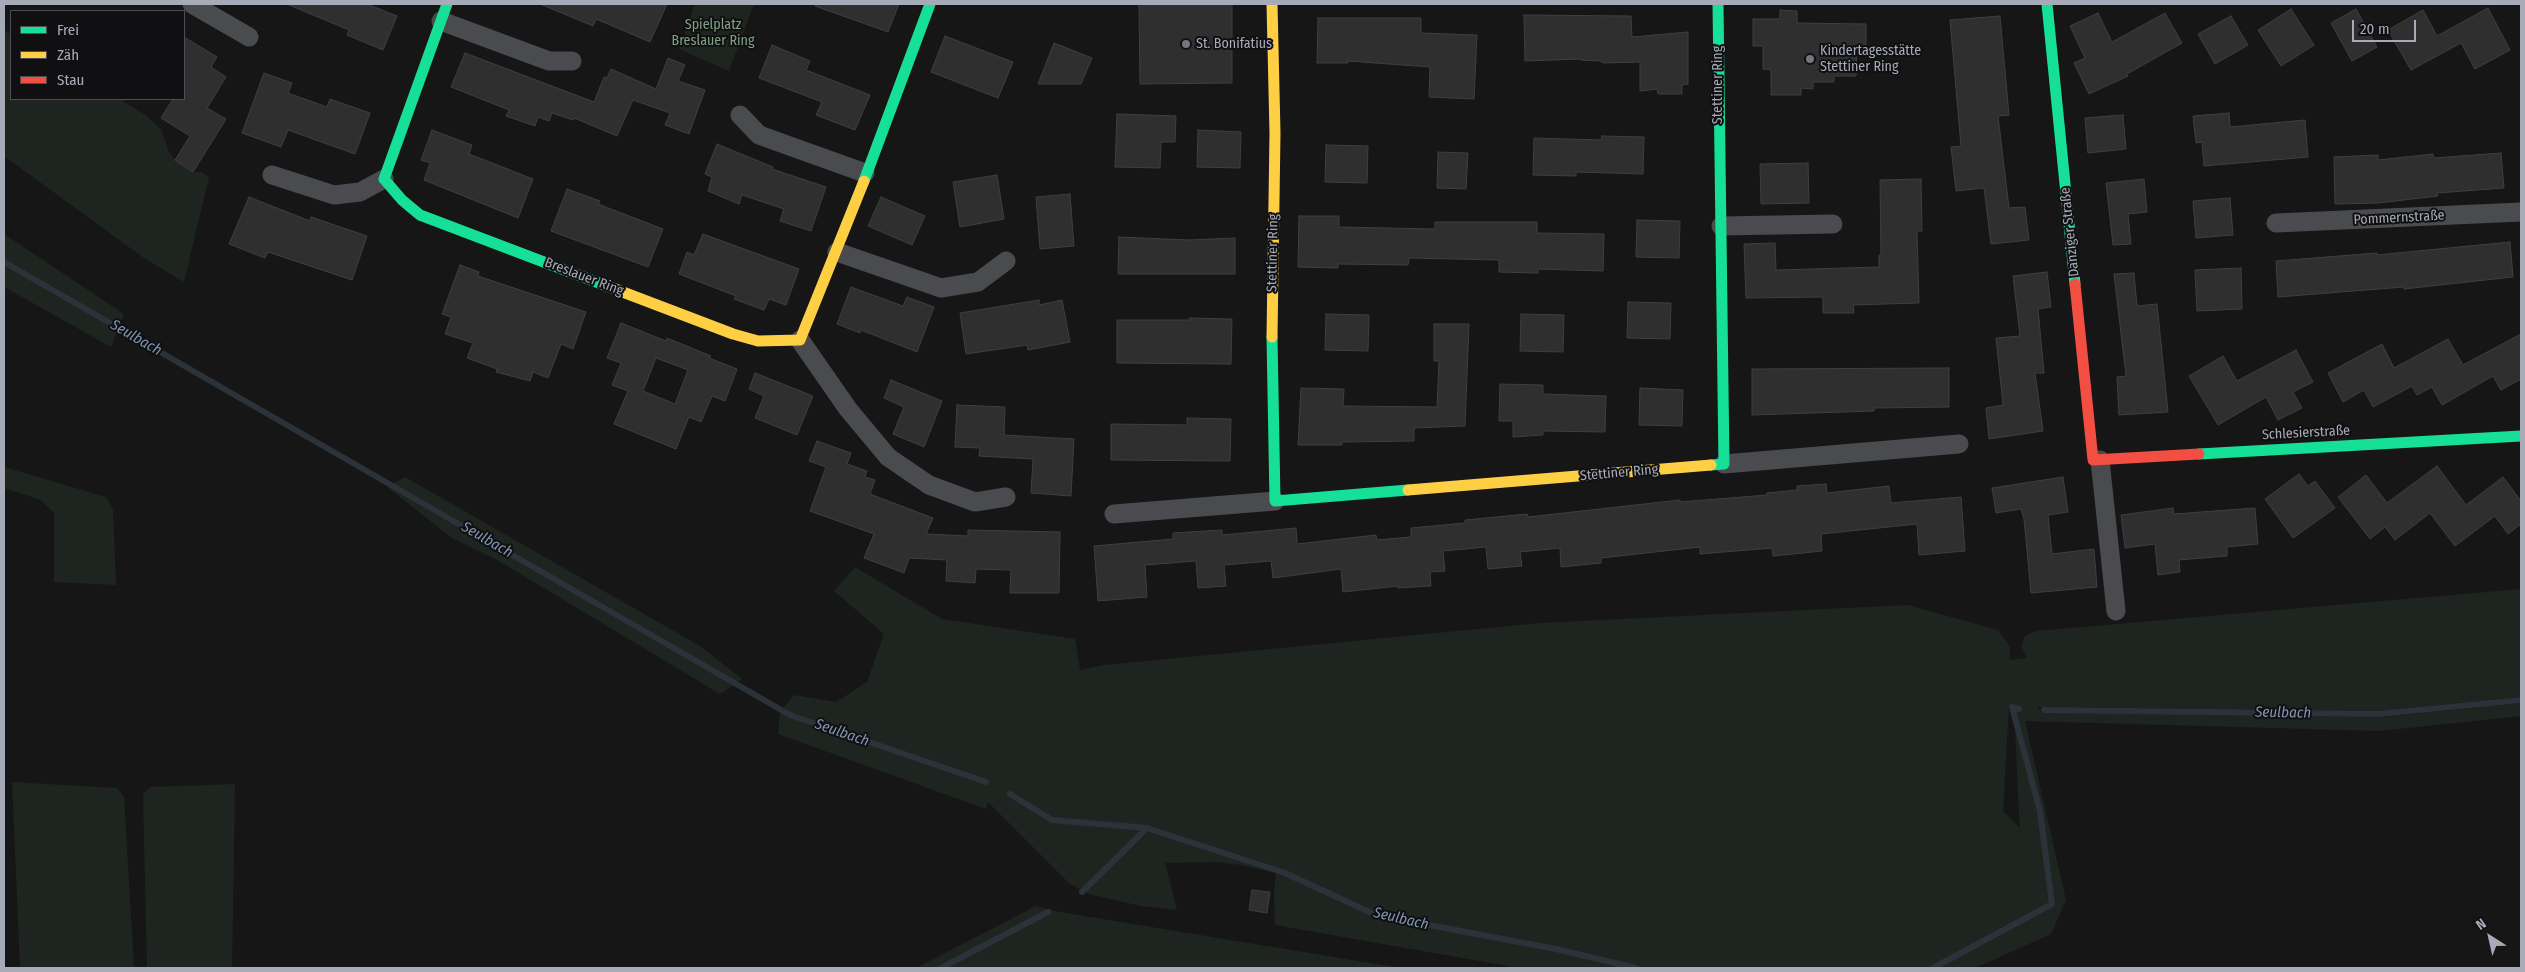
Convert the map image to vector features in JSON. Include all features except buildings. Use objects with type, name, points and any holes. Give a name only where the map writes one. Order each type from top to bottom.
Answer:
[{"type":"street","points":[[192,4],[249,37]]},
{"type":"street","points":[[930,4],[865,172],[837,252],[800,340],[848,409],[888,457],[929,485],[975,502],[1006,497]]},
{"type":"street","name":"Stettiner Ring","points":[[1272,4],[1275,134],[1272,366],[1275,502]]},
{"type":"street","name":"Stettiner Ring","points":[[1718,4],[1724,464]]},
{"type":"street","name":"Danziger Straße","points":[[2047,4],[2097,460],[2116,611]]},
{"type":"street","points":[[272,175],[334,195],[360,192],[384,179],[445,8],[549,61],[572,61]]},
{"type":"street","points":[[740,114],[759,135],[865,172]]},
{"type":"street","name":"Breslauer Ring","points":[[384,179],[420,215],[733,334],[758,341],[800,340]]},
{"type":"street","name":"Pommernstraße","points":[[2276,223],[2521,212]]},
{"type":"street","points":[[1721,226],[1834,224]]},
{"type":"street","points":[[837,252],[941,288],[978,282],[1006,261]]},
{"type":"street","name":"Schlesierstraße","points":[[2097,460],[2521,436]]},
{"type":"street","name":"Stettiner Ring","points":[[1114,514],[1959,444]]},
{"type":"green space","name":"Spielplatz Breslauer Ring","points":[[695,4],[754,4],[729,71],[679,49]]},
{"type":"green space","points":[[4,30],[10,33],[10,100],[123,100],[144,114],[161,129],[169,152],[175,160],[193,172],[202,172],[209,177],[184,282],[144,258],[4,156]]},
{"type":"green space","points":[[4,234],[124,314],[111,347],[4,287]]},
{"type":"green space","points":[[4,467],[106,497],[113,510],[116,585],[54,582],[54,513],[41,500],[4,488]]},
{"type":"green space","points":[[405,477],[700,646],[742,679],[720,694],[499,561],[452,538],[387,487]]},
{"type":"green space","points":[[855,567],[942,619],[1075,639],[1080,670],[1105,665],[1540,623],[1908,605],[1998,630],[2010,647],[2010,660],[2027,658],[2021,646],[2025,636],[2036,631],[2521,589],[2521,697],[2379,711],[2038,707],[2041,712],[2384,717],[2521,703],[2521,716],[2379,731],[2025,721],[2066,900],[2051,934],[1975,968],[1519,968],[1275,925],[1274,895],[1276,873],[1241,865],[1215,862],[1165,863],[1177,910],[1141,906],[1088,894],[1070,884],[988,802],[986,809],[778,734],[780,712],[794,695],[836,702],[867,682],[884,634],[834,591]],"holes":[[[2014,705],[2020,828],[2003,811],[2009,707]]]},
{"type":"green space","points":[[12,782],[117,788],[124,797],[134,968],[20,968]]},
{"type":"green space","points":[[235,784],[232,968],[147,968],[143,794],[150,787]]},
{"type":"green space","points":[[1036,906],[1060,912],[1401,968],[916,968]]},
{"type":"waterway","name":"Seulbach","points":[[4,262],[790,715],[986,782]]},
{"type":"waterway","name":"Seulbach","points":[[2044,710],[2379,714],[2521,700]]},
{"type":"waterway","name":"Seulbach","points":[[1933,968],[2052,904],[2040,811],[2012,707],[2019,709]]},
{"type":"waterway","name":"Seulbach","points":[[1010,794],[1052,820],[1147,828],[1285,873],[1376,915],[1556,949],[1636,968]]},
{"type":"waterway","name":"Seulbach","points":[[1082,892],[1147,828]]},
{"type":"waterway","name":"Seulbach","points":[[941,968],[1048,912]]},
{"type":"traffic: fast","points":[[447,4],[384,179],[402,200],[420,215],[607,286]]},
{"type":"traffic: fast","points":[[864,181],[930,4]]},
{"type":"traffic: fast","points":[[1711,465],[1724,464],[1718,4]]},
{"type":"traffic: fast","points":[[2047,4],[2075,284]]},
{"type":"traffic: fast","points":[[1272,337],[1275,501],[1408,490]]},
{"type":"traffic: fast","points":[[2199,454],[2521,436]]},
{"type":"traffic: slow","points":[[1272,4],[1275,133],[1272,337]]},
{"type":"traffic: slow","points":[[607,286],[733,334],[758,341],[800,340],[864,181]]},
{"type":"traffic: slow","points":[[1408,490],[1711,465]]},
{"type":"traffic: jam","points":[[2075,284],[2093,460],[2199,454]]},
{"type":"place","name":"St. Bonifatius","points":[[1186,44]]},
{"type":"place","name":"Kindertagesstätte Stettiner Ring","points":[[1810,59]]}]
